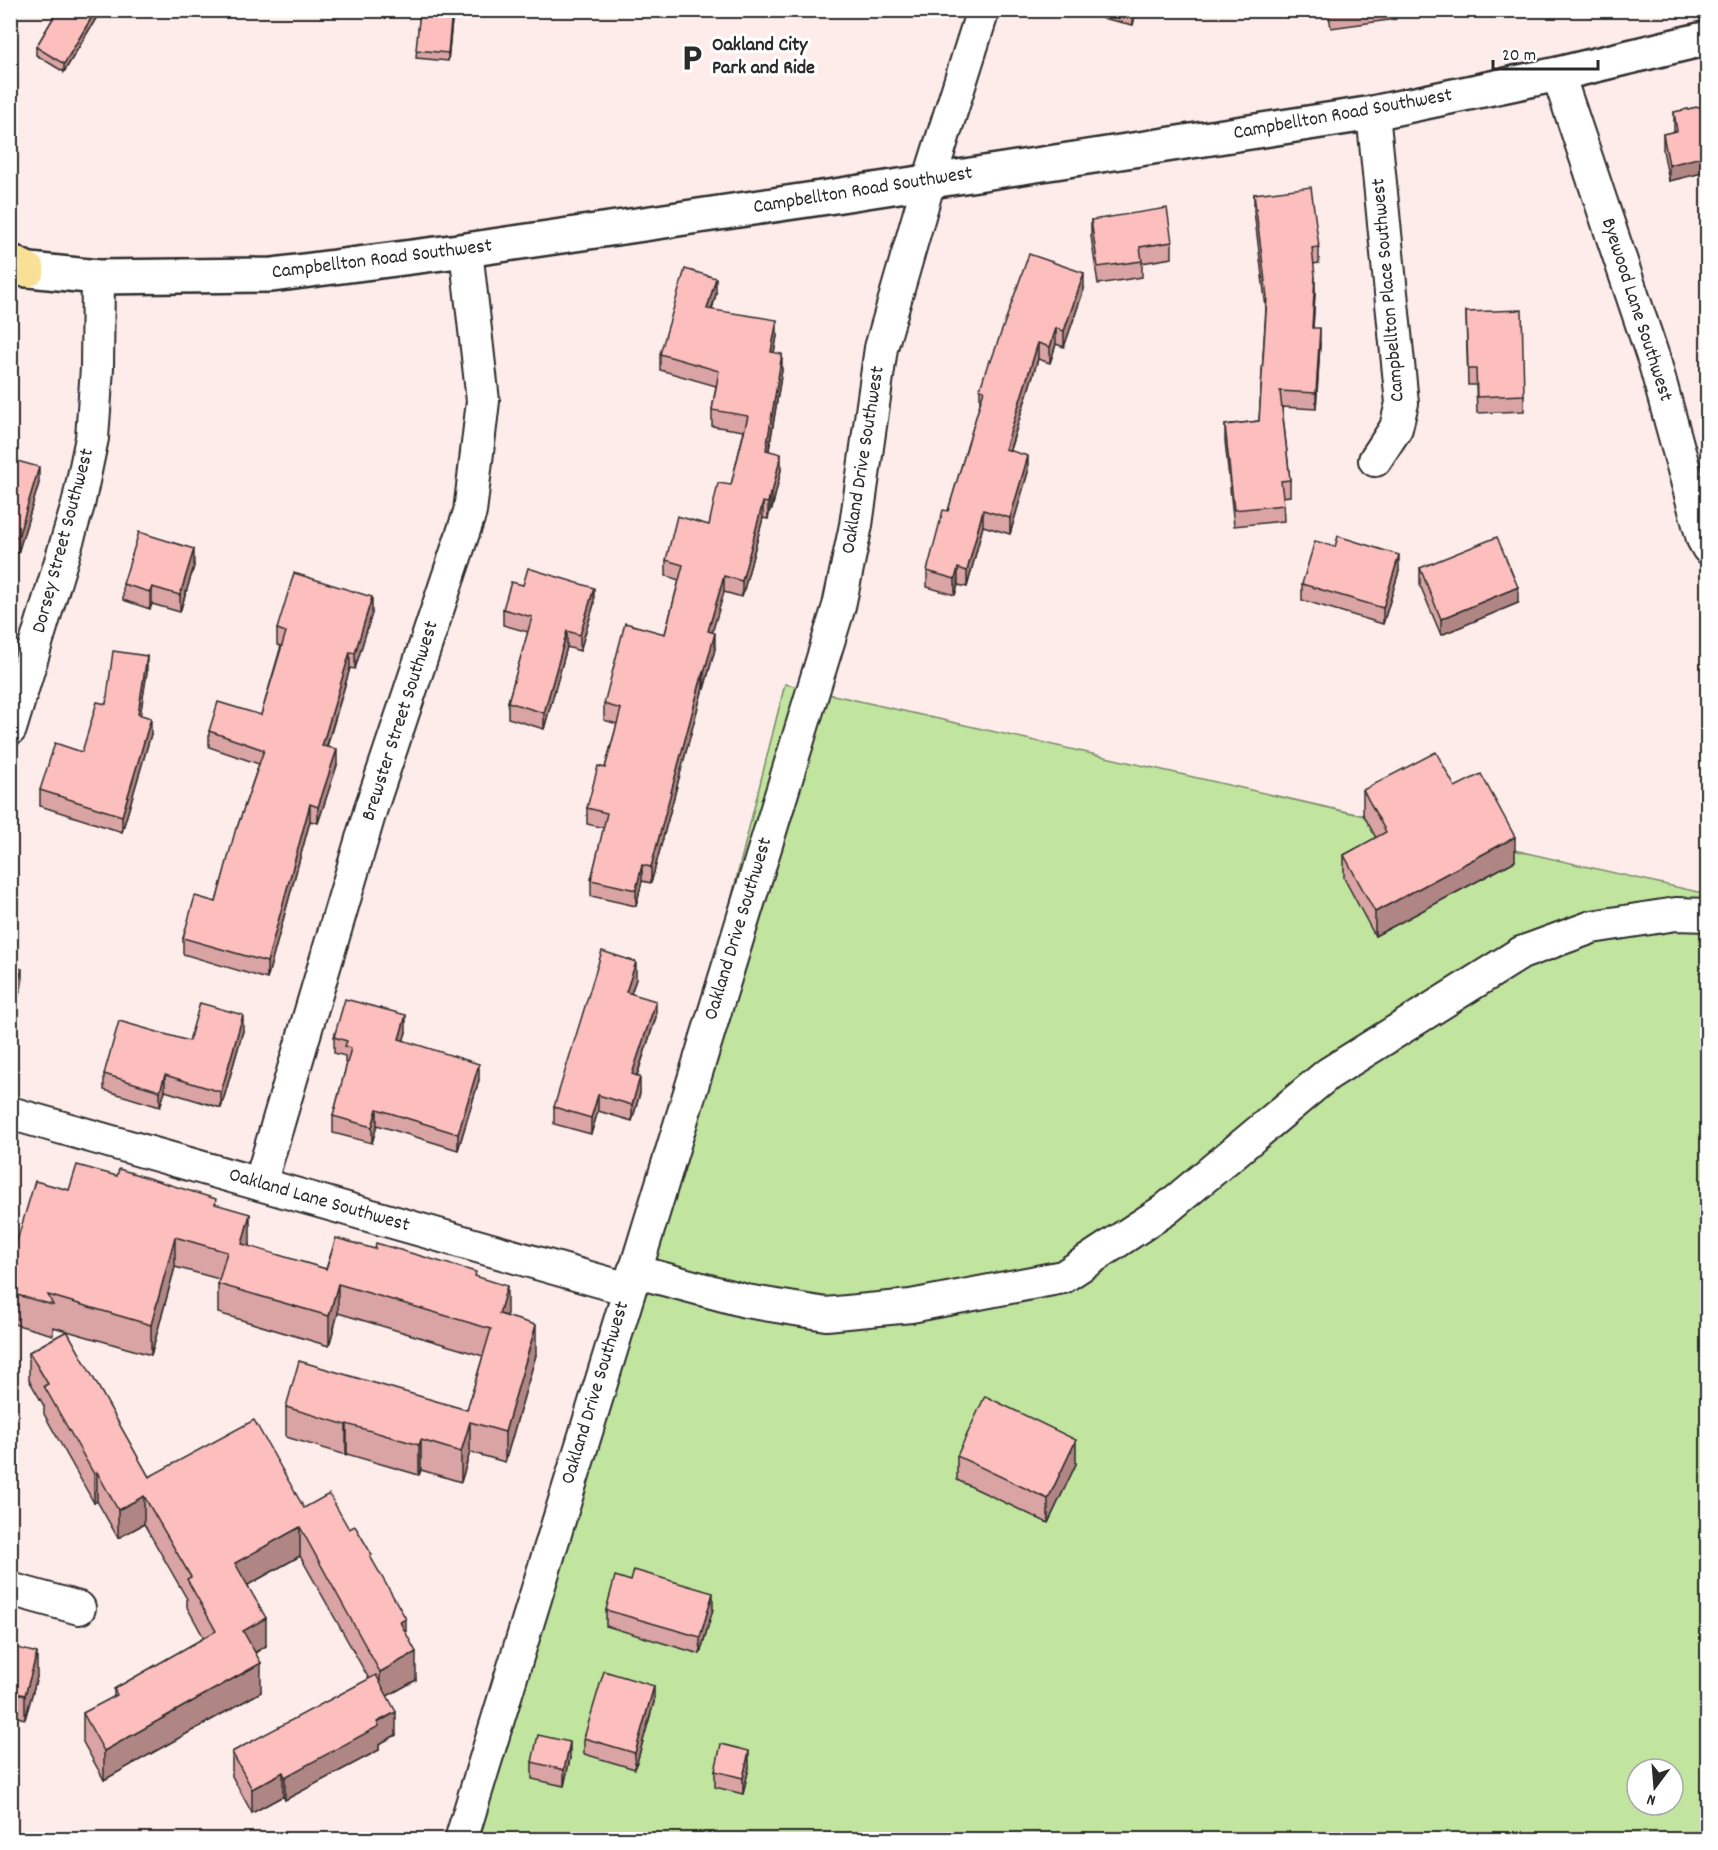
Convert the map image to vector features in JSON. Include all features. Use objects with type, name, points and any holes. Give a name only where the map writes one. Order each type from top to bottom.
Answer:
[{"type":"main road","name":"Campbellton Road Southwest","points":[[15,268],[98,277],[272,275],[466,250],[930,182],[1373,113],[1558,74],[1707,38]]},
{"type":"street","name":"Oakland Drive Southwest","points":[[461,1839],[838,606],[856,525],[881,348],[983,10]]},
{"type":"street","name":"Byewood Lane Southwest","points":[[1558,74],[1654,360],[1707,548]]},
{"type":"street","name":"Campbellton Place Southwest","points":[[1373,113],[1402,403],[1396,428],[1375,459]]},
{"type":"street","name":"Brewster Street Southwest","points":[[260,1184],[371,808],[470,512],[483,401],[466,250]]},
{"type":"street","name":"Dorsey Street Southwest","points":[[10,729],[78,505],[92,438],[97,368],[98,277]]},
{"type":"street","name":"Oakland Lane Southwest","points":[[10,1113],[260,1184],[631,1280],[826,1314],[911,1306],[1063,1277],[1165,1210],[1328,1074],[1521,953],[1592,927],[1677,914],[1707,915]]},
{"type":"street","points":[[10,1589],[79,1608]]},
{"type":"green space","points":[[785,684],[1707,894],[1707,1839],[472,1840],[628,1312]]},
{"type":"building","points":[[58,10],[96,10],[64,64],[36,47]]},
{"type":"building","points":[[420,10],[452,10],[448,53],[416,50]]},
{"type":"building","points":[[1707,105],[1707,148],[1700,150],[1702,157],[1669,165],[1663,134],[1677,131],[1674,112]]},
{"type":"building","points":[[1311,187],[1319,247],[1312,248],[1315,276],[1312,328],[1320,328],[1316,393],[1280,391],[1290,480],[1281,481],[1284,505],[1234,510],[1225,425],[1259,421],[1267,297],[1254,194]]},
{"type":"building","points":[[1167,208],[1172,242],[1140,247],[1142,261],[1098,267],[1091,220]]},
{"type":"building","points":[[1707,233],[1707,247],[1703,234]]},
{"type":"building","points":[[1029,254],[1084,273],[1064,331],[1056,328],[1050,347],[1038,343],[1005,449],[1028,456],[1010,518],[983,510],[967,571],[958,568],[955,579],[927,571],[943,510],[948,511],[984,390],[980,389],[989,360],[991,361]]},
{"type":"building","points":[[685,269],[716,278],[707,309],[777,320],[771,352],[782,354],[766,450],[781,454],[772,493],[770,493],[768,503],[763,502],[742,581],[724,576],[708,631],[715,633],[651,867],[642,865],[636,890],[591,880],[607,813],[587,808],[598,766],[605,768],[621,709],[604,704],[625,623],[665,634],[683,565],[666,560],[677,516],[709,525],[718,483],[731,485],[748,416],[712,410],[719,371],[660,354]]},
{"type":"building","points":[[1522,310],[1524,395],[1477,397],[1476,369],[1468,369],[1466,312]]},
{"type":"building","points":[[10,459],[39,467],[18,537],[10,535]]},
{"type":"building","points":[[139,532],[194,549],[180,595],[152,587],[150,592],[123,584]]},
{"type":"building","points":[[1338,536],[1399,555],[1383,608],[1302,584],[1315,541],[1335,547]]},
{"type":"building","points":[[1497,537],[1518,587],[1441,619],[1420,568]]},
{"type":"building","points":[[528,568],[594,588],[580,635],[567,631],[544,713],[508,702],[532,617],[503,609],[511,582],[523,585]]},
{"type":"building","points":[[294,573],[372,597],[355,653],[350,652],[322,746],[337,749],[318,807],[310,804],[267,962],[183,938],[195,896],[216,902],[236,828],[264,750],[209,731],[218,702],[261,715],[286,632],[277,629]]},
{"type":"building","points":[[113,651],[147,656],[138,714],[151,718],[122,816],[40,790],[55,743],[82,752],[97,702],[106,704]]},
{"type":"building","points":[[1436,752],[1455,787],[1481,774],[1515,837],[1375,912],[1344,855],[1386,832],[1363,790]]},
{"type":"building","points":[[602,951],[636,962],[626,992],[656,1001],[632,1074],[640,1077],[632,1105],[598,1095],[591,1118],[554,1107]]},
{"type":"building","points":[[10,966],[22,969],[10,1005]]},
{"type":"building","points":[[345,999],[406,1015],[399,1039],[479,1064],[458,1134],[377,1109],[372,1127],[333,1116],[351,1048],[345,1046],[347,1041],[334,1037]]},
{"type":"building","points":[[200,1003],[243,1015],[221,1092],[165,1075],[160,1091],[104,1074],[119,1021],[189,1041]]},
{"type":"building","points":[[77,1165],[117,1176],[119,1169],[216,1199],[215,1204],[250,1214],[242,1244],[326,1269],[336,1238],[375,1249],[376,1243],[476,1272],[475,1276],[507,1286],[499,1314],[536,1325],[505,1432],[470,1422],[461,1452],[421,1440],[419,1445],[286,1407],[299,1361],[467,1410],[491,1329],[338,1284],[329,1316],[218,1284],[227,1252],[175,1237],[151,1325],[48,1295],[53,1305],[10,1293],[10,1264],[35,1181],[69,1190]]},
{"type":"building","points":[[67,1331],[149,1477],[254,1420],[304,1508],[329,1494],[349,1529],[355,1526],[406,1619],[400,1622],[416,1652],[380,1672],[300,1527],[235,1563],[266,1618],[243,1631],[261,1663],[104,1751],[83,1713],[117,1695],[114,1689],[216,1631],[187,1579],[191,1577],[144,1496],[118,1510],[97,1472],[94,1474],[44,1386],[48,1384],[29,1352]]},
{"type":"building","points":[[985,1396],[1076,1440],[1048,1499],[957,1456]]},
{"type":"building","points":[[634,1570],[713,1593],[700,1637],[606,1610],[615,1576],[631,1581]]},
{"type":"building","points":[[10,1646],[37,1653],[25,1695],[10,1691]]},
{"type":"building","points":[[604,1671],[654,1686],[635,1753],[584,1738]]},
{"type":"building","points":[[376,1675],[396,1712],[377,1722],[379,1726],[285,1777],[283,1772],[252,1789],[232,1752]]},
{"type":"building","points":[[538,1735],[570,1742],[564,1770],[532,1762]]},
{"type":"building","points":[[721,1744],[749,1751],[743,1778],[715,1771]]},
{"type":"place","name":"Oakland City Park and Ride","points":[[692,58]]}]
